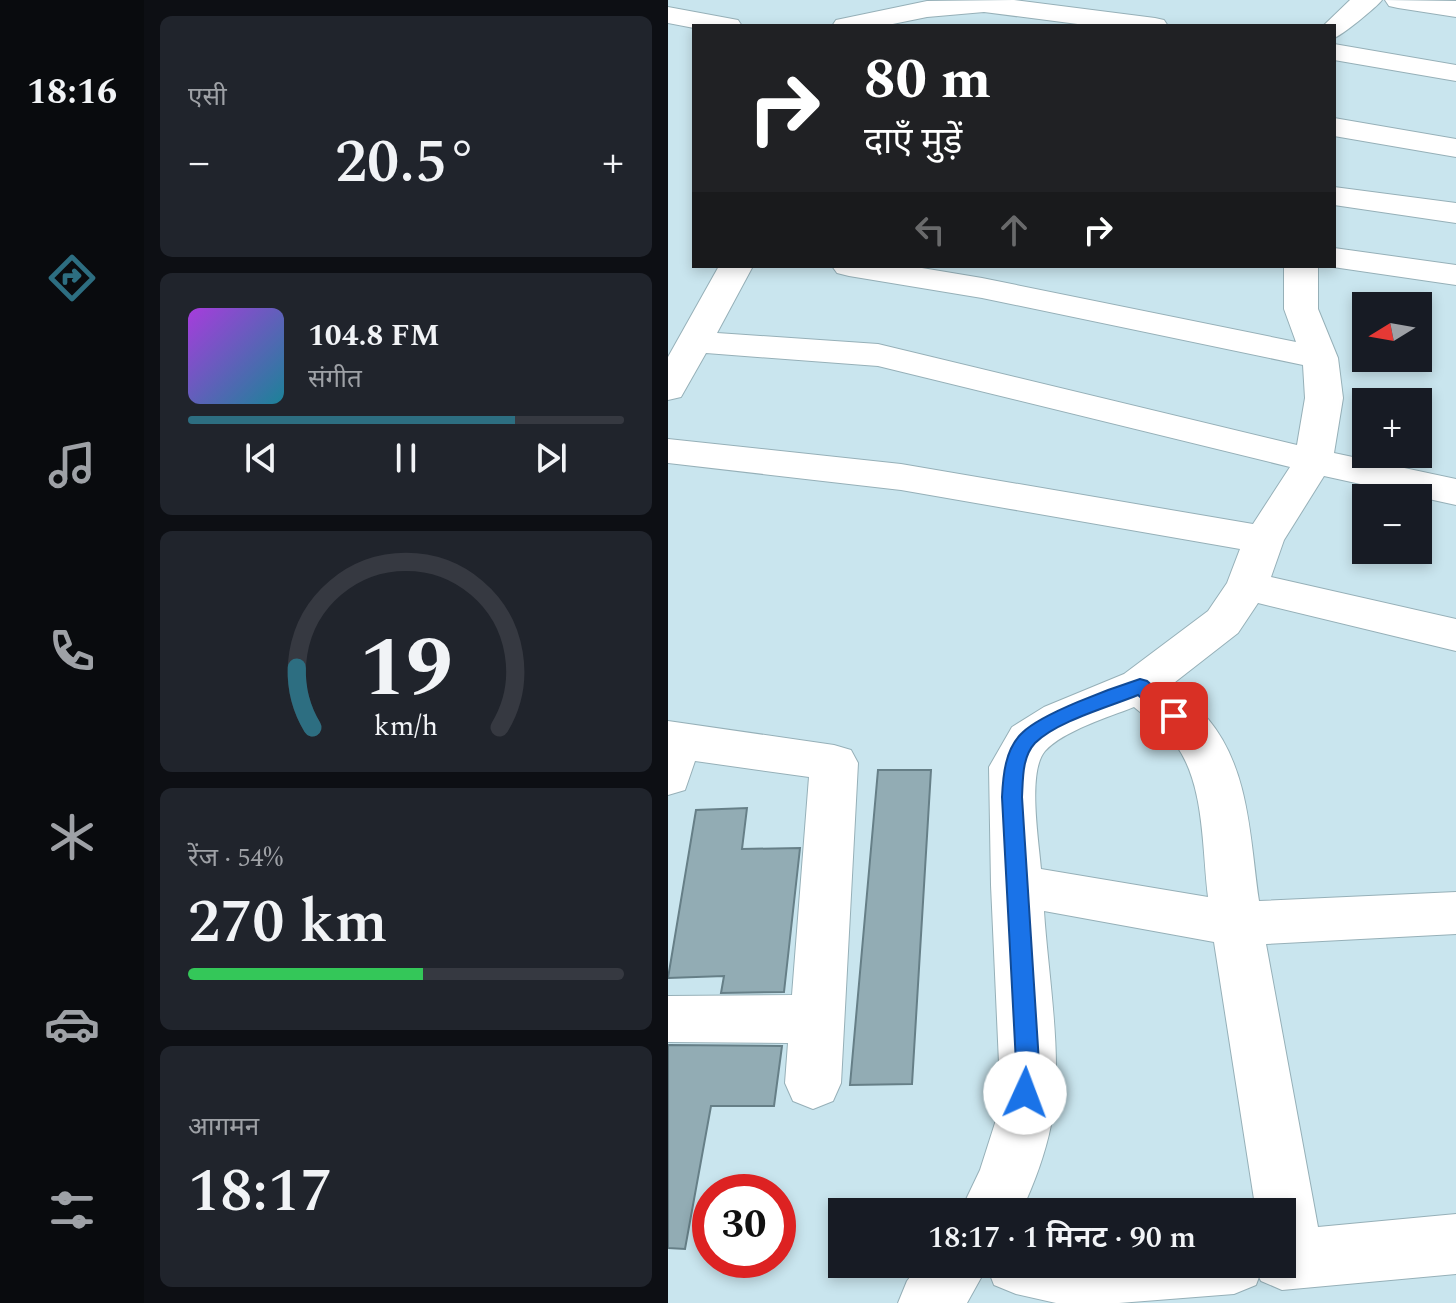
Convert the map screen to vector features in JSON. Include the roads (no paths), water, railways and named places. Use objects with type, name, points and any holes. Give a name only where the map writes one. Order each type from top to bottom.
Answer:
[{"type":"street","points":[[1336,28],[1353,9],[1369,0]]},
{"type":"street","points":[[1398,0],[1456,9]]},
{"type":"street","points":[[855,24],[927,9],[984,4],[1139,24]]},
{"type":"street","points":[[668,15],[718,24]]},
{"type":"street","points":[[1336,52],[1456,73]]},
{"type":"street","points":[[1336,127],[1456,148]]},
{"type":"street","points":[[1336,196],[1456,213]]},
{"type":"street","points":[[1336,258],[1456,275]]},
{"type":"street","points":[[668,389],[735,268]]},
{"type":"street","points":[[861,268],[982,288],[1320,358]]},
{"type":"street","points":[[997,1198],[1007,1178],[1023,1123],[1027,1063],[1016,885],[1013,767],[1028,739],[1060,719],[1140,686],[1223,622],[1247,586],[1264,540],[1313,461],[1324,398],[1320,358],[1301,309],[1301,268]]},
{"type":"street","points":[[694,342],[878,355],[1313,461],[1456,492]]},
{"type":"street","points":[[668,451],[901,477],[1264,540]]},
{"type":"street","points":[[1247,586],[1456,635]]},
{"type":"street","points":[[1140,686],[1191,730],[1209,759],[1219,789],[1279,1198]]},
{"type":"street","points":[[671,752],[834,763],[813,1083]]},
{"type":"street","points":[[1016,885],[1237,924],[1456,913]]},
{"type":"street","points":[[670,1019],[818,1019]]},
{"type":"street","points":[[1296,1259],[1456,1244]]},
{"type":"street","points":[[929,1303],[948,1278]]}]
